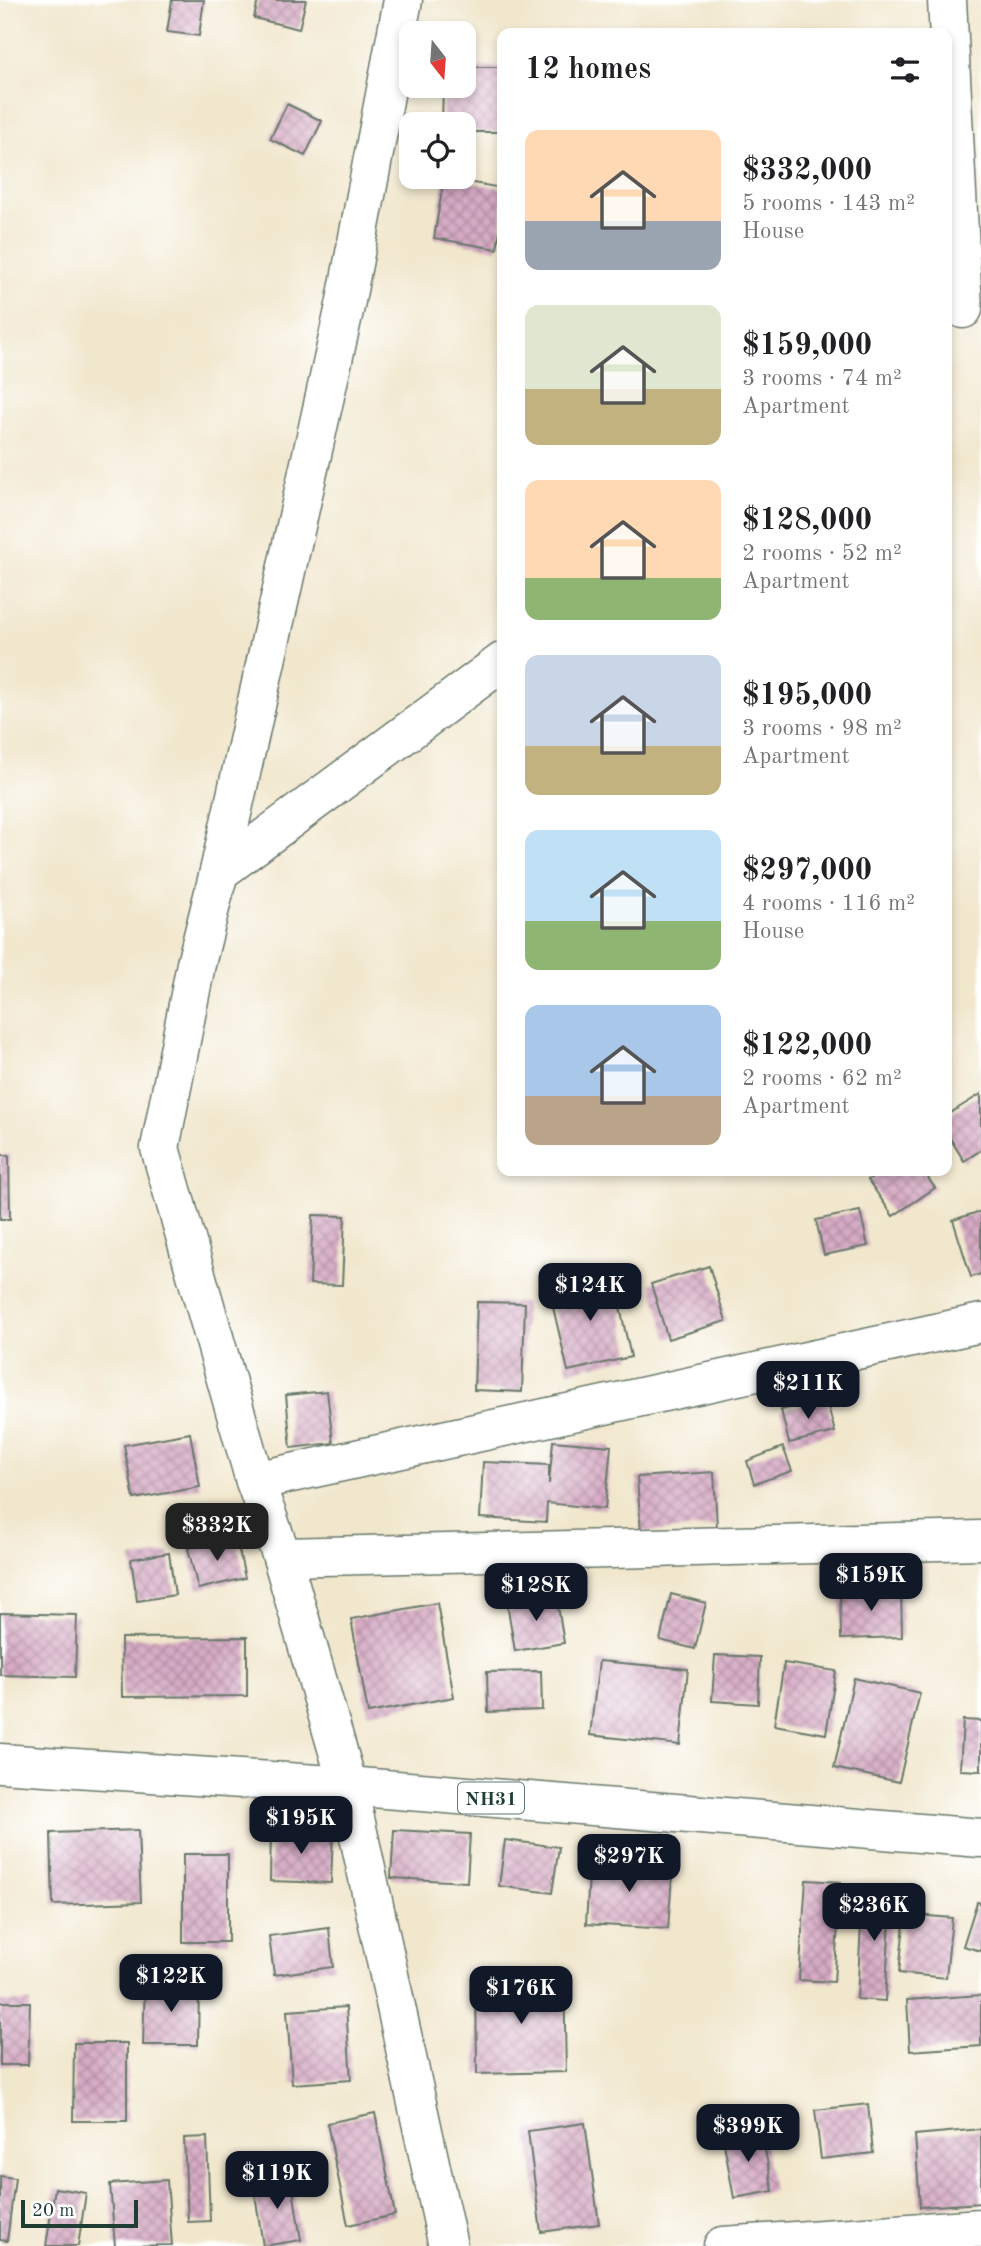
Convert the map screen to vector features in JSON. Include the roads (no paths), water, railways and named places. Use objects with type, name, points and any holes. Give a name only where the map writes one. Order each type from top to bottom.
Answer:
[{"type":"main road","points":[[404,0],[345,306],[219,872],[196,964],[160,1148],[254,1480],[282,1557],[348,1786],[448,2246]]},
{"type":"main road","points":[[947,0],[949,28]]},
{"type":"main road","points":[[952,91],[964,309]]},
{"type":"main road","points":[[219,872],[497,666]]},
{"type":"main road","points":[[254,1480],[981,1323]]},
{"type":"main road","points":[[282,1557],[981,1540]]},
{"type":"main road","name":"NH31","points":[[0,1763],[348,1786],[981,1838]]},
{"type":"main road","points":[[723,2246],[981,2228]]}]
